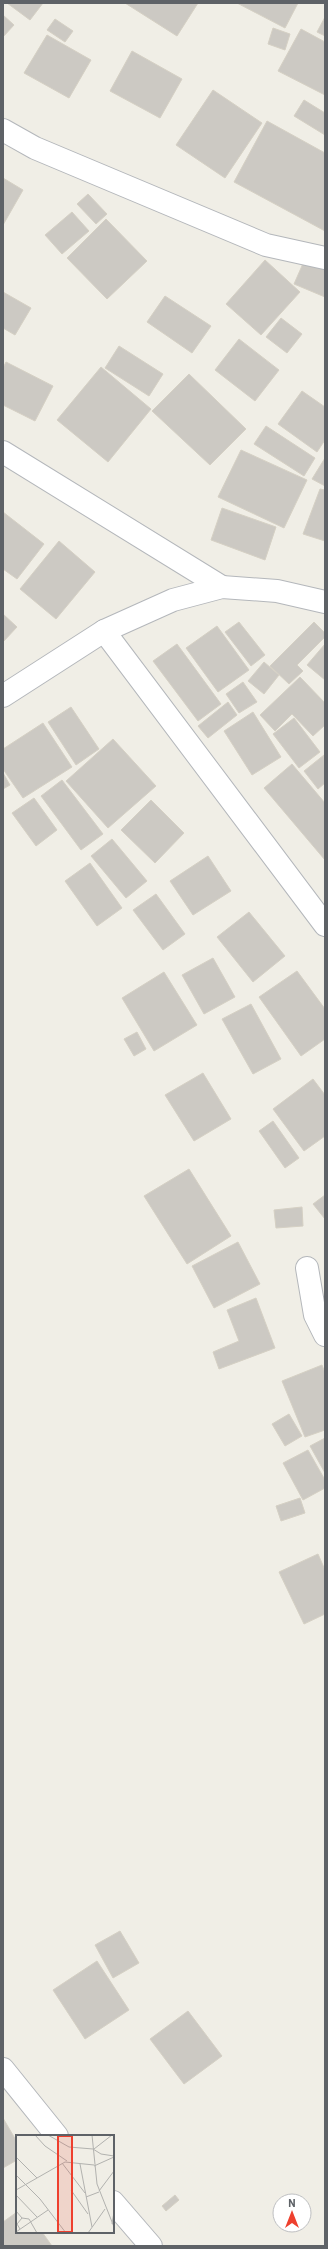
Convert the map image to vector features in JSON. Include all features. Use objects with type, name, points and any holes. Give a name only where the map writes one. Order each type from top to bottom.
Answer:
[{"type":"street","points":[[3,130],[35,148],[266,245],[325,258]]},
{"type":"street","points":[[3,452],[222,587]]},
{"type":"street","points":[[3,696],[104,631],[173,600],[222,587],[277,591],[325,602]]},
{"type":"street","points":[[104,631],[325,925]]},
{"type":"street","points":[[307,1268],[316,1315],[325,1335]]},
{"type":"street","points":[[3,2070],[56,2135]]},
{"type":"street","points":[[114,2203],[151,2246]]},
{"type":"building","points":[[7,3],[43,3],[30,20]]},
{"type":"building","points":[[125,3],[198,3],[177,36]]},
{"type":"building","points":[[237,3],[298,3],[285,28]]},
{"type":"building","points":[[3,15],[14,25],[3,37]]},
{"type":"building","points":[[325,17],[325,36],[317,32]]},
{"type":"building","points":[[55,19],[73,31],[65,42],[47,30]]},
{"type":"building","points":[[273,28],[290,34],[285,50],[268,44]]},
{"type":"building","points":[[301,29],[325,42],[325,95],[278,71]]},
{"type":"building","points":[[47,35],[91,60],[69,98],[24,73]]},
{"type":"building","points":[[132,51],[182,79],[160,118],[110,91]]},
{"type":"building","points":[[213,90],[262,123],[225,178],[176,145]]},
{"type":"building","points":[[304,100],[325,113],[325,135],[294,116]]},
{"type":"building","points":[[267,121],[325,153],[325,231],[234,182]]},
{"type":"building","points":[[3,178],[23,190],[3,225]]},
{"type":"building","points":[[88,194],[107,214],[96,224],[77,204]]},
{"type":"building","points":[[72,212],[89,231],[62,254],[45,235]]},
{"type":"building","points":[[106,219],[147,261],[107,299],[67,258]]},
{"type":"building","points":[[305,259],[325,268],[325,297],[294,284]]},
{"type":"building","points":[[265,260],[300,292],[261,335],[226,304]]},
{"type":"building","points":[[3,292],[31,308],[15,335],[3,328]]},
{"type":"building","points":[[165,296],[211,326],[192,353],[147,322]]},
{"type":"building","points":[[281,318],[302,334],[287,353],[266,337]]},
{"type":"building","points":[[239,339],[279,370],[255,401],[215,370]]},
{"type":"building","points":[[119,346],[163,374],[149,396],[105,368]]},
{"type":"building","points":[[6,362],[53,386],[35,421],[3,405],[3,368]]},
{"type":"building","points":[[101,367],[151,409],[108,462],[57,420]]},
{"type":"building","points":[[189,374],[246,429],[210,465],[152,411]]},
{"type":"building","points":[[302,391],[325,407],[325,440],[317,452],[278,424]]},
{"type":"building","points":[[266,426],[315,458],[304,476],[254,444]]},
{"type":"building","points":[[241,450],[307,480],[284,528],[218,497]]},
{"type":"building","points":[[325,458],[325,486],[312,479]]},
{"type":"building","points":[[320,489],[325,490],[325,541],[303,534]]},
{"type":"building","points":[[222,508],[276,527],[265,560],[211,540]]},
{"type":"building","points":[[3,512],[44,544],[17,579],[3,569]]},
{"type":"building","points":[[59,541],[95,572],[56,619],[20,589]]},
{"type":"building","points":[[3,614],[17,627],[3,642]]},
{"type":"building","points":[[239,622],[265,655],[251,666],[225,632]]},
{"type":"building","points":[[314,622],[325,633],[325,637],[297,665],[303,671],[289,684],[270,666]]},
{"type":"building","points":[[217,626],[249,670],[218,692],[186,648]]},
{"type":"building","points":[[177,644],[221,704],[198,721],[153,661]]},
{"type":"building","points":[[325,644],[325,680],[307,665]]},
{"type":"building","points":[[264,662],[279,675],[264,694],[248,681]]},
{"type":"building","points":[[300,677],[325,703],[325,725],[313,736],[292,714],[275,731],[260,715]]},
{"type":"building","points":[[243,682],[257,702],[239,713],[226,694]]},
{"type":"building","points":[[228,702],[237,715],[208,738],[198,726]]},
{"type":"building","points":[[71,707],[99,749],[76,765],[48,722]]},
{"type":"building","points":[[253,712],[281,757],[252,775],[224,731]]},
{"type":"building","points":[[294,718],[320,752],[299,768],[273,734]]},
{"type":"building","points":[[43,723],[72,767],[23,798],[3,769],[3,749]]},
{"type":"building","points":[[113,739],[156,786],[108,828],[66,781]]},
{"type":"building","points":[[324,755],[325,783],[318,789],[304,771]]},
{"type":"building","points":[[292,764],[325,803],[325,860],[264,788]]},
{"type":"building","points":[[3,773],[10,785],[3,789]]},
{"type":"building","points":[[62,780],[103,834],[81,850],[41,796]]},
{"type":"building","points":[[34,798],[57,830],[36,846],[12,813]]},
{"type":"building","points":[[151,800],[184,833],[155,863],[121,830]]},
{"type":"building","points":[[112,839],[147,881],[126,898],[91,856]]},
{"type":"building","points":[[208,856],[231,891],[193,915],[170,881]]},
{"type":"building","points":[[90,863],[122,908],[97,926],[65,881]]},
{"type":"building","points":[[156,894],[185,934],[163,950],[133,910]]},
{"type":"building","points":[[249,912],[285,956],[253,982],[217,937]]},
{"type":"building","points":[[213,958],[235,997],[204,1014],[182,975]]},
{"type":"building","points":[[297,971],[325,1009],[325,1039],[301,1056],[259,997]]},
{"type":"building","points":[[164,972],[197,1025],[154,1051],[122,998]]},
{"type":"building","points":[[251,1004],[281,1059],[253,1074],[222,1019]]},
{"type":"building","points":[[137,1032],[146,1049],[134,1056],[124,1039]]},
{"type":"building","points":[[203,1073],[231,1119],[194,1141],[165,1095]]},
{"type":"building","points":[[313,1079],[325,1095],[325,1136],[304,1151],[273,1109]]},
{"type":"building","points":[[273,1121],[299,1158],[285,1168],[259,1131]]},
{"type":"building","points":[[189,1169],[231,1236],[187,1264],[144,1196]]},
{"type":"building","points":[[325,1195],[325,1219],[313,1204]]},
{"type":"building","points":[[302,1207],[303,1226],[276,1228],[274,1210]]},
{"type":"building","points":[[238,1242],[260,1284],[214,1308],[192,1266]]},
{"type":"building","points":[[256,1298],[275,1348],[219,1369],[213,1352],[239,1341],[227,1310]]},
{"type":"building","points":[[322,1365],[325,1373],[325,1430],[305,1437],[282,1381]]},
{"type":"building","points":[[289,1414],[302,1436],[285,1446],[272,1424]]},
{"type":"building","points":[[325,1438],[325,1473],[310,1446]]},
{"type":"building","points":[[308,1450],[325,1480],[325,1488],[303,1500],[283,1463]]},
{"type":"building","points":[[300,1498],[305,1513],[281,1521],[276,1506]]},
{"type":"building","points":[[318,1554],[325,1570],[325,1614],[304,1624],[279,1572]]},
{"type":"building","points":[[120,1931],[139,1963],[113,1978],[95,1945]]},
{"type":"building","points":[[97,1961],[129,2010],[85,2039],[53,1990]]},
{"type":"building","points":[[188,2011],[222,2056],[184,2084],[150,2039]]},
{"type":"building","points":[[3,2118],[16,2140],[16,2161],[3,2168]]},
{"type":"building","points":[[175,2195],[179,2200],[166,2211],[162,2206]]},
{"type":"building","points":[[16,2213],[16,2233],[43,2233],[52,2246],[3,2246],[3,2222]]}]
